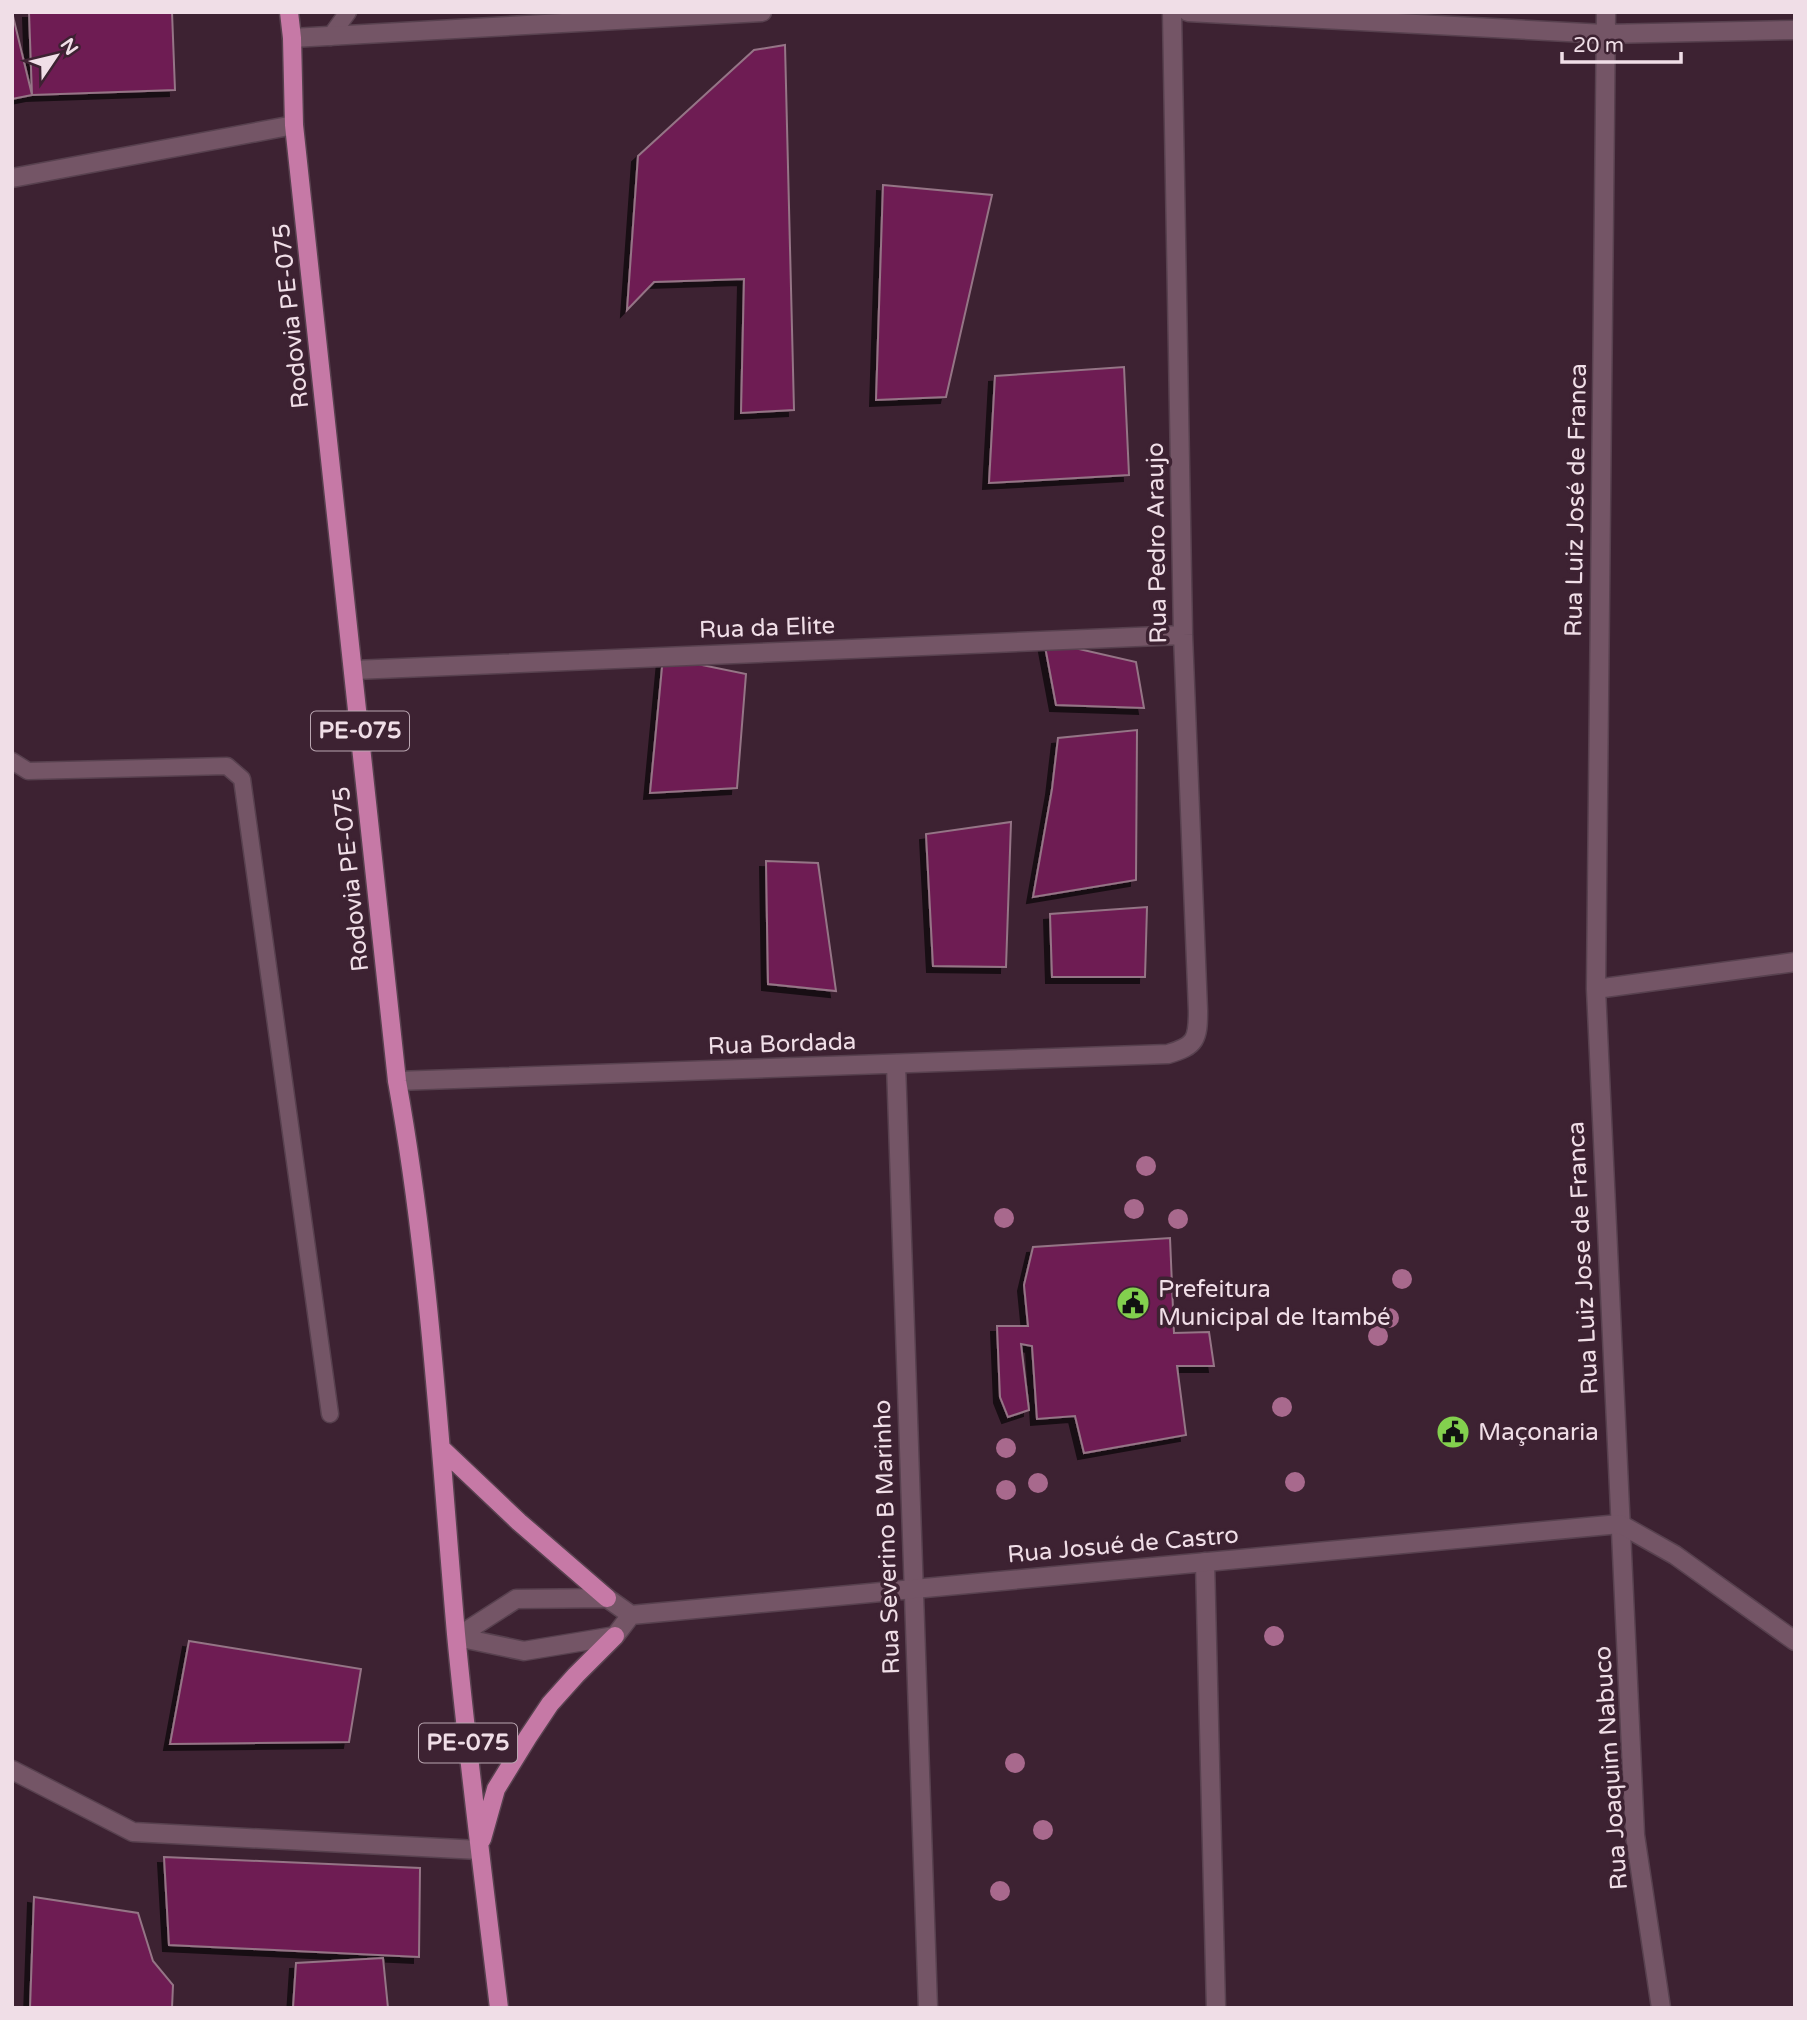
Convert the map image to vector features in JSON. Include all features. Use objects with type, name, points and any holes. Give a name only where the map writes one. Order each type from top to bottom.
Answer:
[{"type":"main road","name":"Rodovia PE-075","points":[[289,12],[294,125],[397,1081],[412,1165],[441,1448]]},
{"type":"main road","points":[[441,1448],[519,1522],[607,1598]]},
{"type":"main road","name":"PE-075","points":[[441,1448],[457,1637],[499,2008]]},
{"type":"main road","points":[[480,1850],[496,1789],[528,1737],[550,1704],[615,1636]]},
{"type":"street","points":[[292,38],[762,12]]},
{"type":"street","name":"Rua Pedro Araujo","points":[[1168,1054],[1186,1049],[1196,1038],[1198,1029],[1183,635],[1172,12]]},
{"type":"street","points":[[1188,12],[1605,34],[1795,30]]},
{"type":"street","name":"Rua Luiz José de Franca","points":[[1596,989],[1606,12]]},
{"type":"street","points":[[12,177],[294,125]]},
{"type":"street","name":"Rua da Elite","points":[[354,670],[1183,635]]},
{"type":"street","points":[[1596,989],[1795,962]]},
{"type":"street","name":"Rua Luiz Jose de Franca","points":[[1596,989],[1620,1524]]},
{"type":"street","name":"Rua Bordada","points":[[397,1081],[1168,1054]]},
{"type":"street","name":"Rua Severino B Marinho","points":[[896,1064],[928,2008]]},
{"type":"street","points":[[1620,1524],[1675,1555],[1795,1641]]},
{"type":"street","name":"Rua Josué de Castro","points":[[631,1615],[1620,1524]]},
{"type":"street","name":"Rua Joaquim Nabuco","points":[[1620,1524],[1635,1835],[1661,2008]]},
{"type":"street","points":[[1205,1562],[1216,2008]]},
{"type":"street","points":[[607,1598],[631,1615],[615,1636],[524,1651],[457,1637],[516,1599],[607,1598]]},
{"type":"street","points":[[12,1770],[133,1832],[480,1850]]},
{"type":"lane","points":[[330,37],[348,12]]},
{"type":"lane","points":[[12,761],[28,771],[227,766],[242,779],[330,1414]]},
{"type":"building","points":[[12,12],[32,95],[12,99]]},
{"type":"building","points":[[29,12],[172,12],[175,90],[32,95]]},
{"type":"building","points":[[785,45],[794,410],[741,413],[744,279],[654,282],[627,310],[638,156],[754,50]]},
{"type":"building","points":[[883,185],[992,195],[946,397],[876,400]]},
{"type":"building","points":[[1124,367],[1129,475],[989,483],[995,376]]},
{"type":"building","points":[[1044,641],[1136,662],[1144,708],[1056,705]]},
{"type":"building","points":[[663,657],[746,674],[737,788],[650,793]]},
{"type":"building","points":[[1137,730],[1136,880],[1033,897],[1058,738]]},
{"type":"building","points":[[1011,822],[1006,967],[933,966],[926,834]]},
{"type":"building","points":[[766,861],[818,863],[836,991],[768,984]]},
{"type":"building","points":[[1147,907],[1145,977],[1052,977],[1050,914]]},
{"type":"building","points":[[1170,1238],[1174,1333],[1209,1332],[1214,1366],[1177,1366],[1186,1435],[1084,1453],[1075,1416],[1037,1419],[1032,1346],[1021,1344],[1029,1410],[1008,1417],[1000,1397],[997,1326],[1028,1326],[1024,1285],[1033,1247]]},
{"type":"building","points":[[189,1641],[361,1669],[349,1742],[170,1744]]},
{"type":"building","points":[[164,1857],[420,1868],[419,1957],[169,1945]]},
{"type":"building","points":[[34,1897],[138,1913],[153,1961],[173,1985],[172,2008],[30,2008]]},
{"type":"building","points":[[383,1958],[388,2008],[293,2008],[296,1963]]},
{"type":"place","name":"Prefeitura Municipal de Itambé","points":[[1133,1303]]},
{"type":"place","name":"Maçonaria","points":[[1453,1432]]}]
